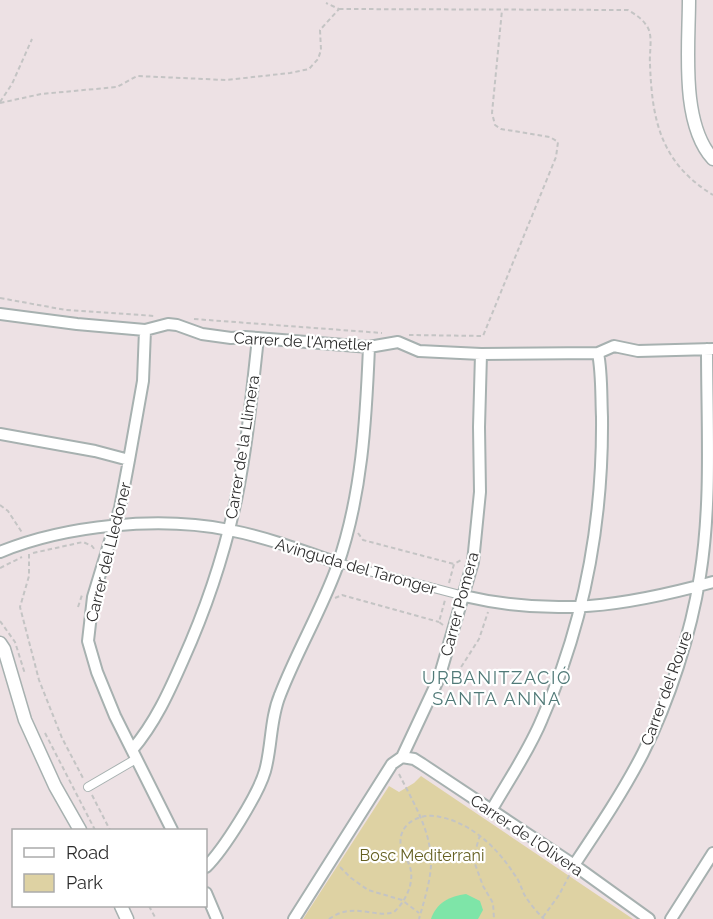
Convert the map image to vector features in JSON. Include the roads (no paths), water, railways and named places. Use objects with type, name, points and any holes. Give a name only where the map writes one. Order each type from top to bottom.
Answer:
[{"type":"street","points":[[689,0],[690,99],[694,127],[713,159]]},
{"type":"street","name":"Carrer de l'Ametler","points":[[0,314],[145,330],[168,324],[202,334],[369,347],[398,342],[419,351],[481,354],[598,353],[614,346],[638,351],[710,349]]},
{"type":"street","name":"Carrer del Lledoner","points":[[145,330],[143,381],[129,460],[120,508],[93,597],[88,641],[102,683],[134,755],[171,829]]},
{"type":"street","name":"Carrer de la Llimera","points":[[134,755],[170,689],[201,620],[221,559],[236,502],[258,338]]},
{"type":"street","points":[[207,866],[217,856],[258,788],[265,770],[279,698],[300,647],[326,597],[338,563],[357,488],[364,428],[369,347]]},
{"type":"street","name":"Carrer del Roure","points":[[572,869],[612,808],[644,752],[686,643],[698,586],[708,501],[710,349]]},
{"type":"street","points":[[491,811],[542,721],[573,637],[581,607],[596,529],[602,457],[601,370],[598,353]]},
{"type":"street","name":"Carrer Pomera","points":[[294,919],[392,764],[402,758],[439,678],[473,562],[480,492],[481,354]]},
{"type":"street","points":[[0,434],[95,451],[129,460]]},
{"type":"street","name":"Avinguda del Taronger","points":[[0,552],[25,536],[114,526],[166,524],[228,530],[338,563],[490,602],[549,608],[599,606],[638,600],[713,582]]},
{"type":"street","points":[[0,644],[4,649],[25,720],[55,786],[79,829]]},
{"type":"street","points":[[87,787],[134,755]]},
{"type":"street","name":"Carrer de l'Olivera","points":[[402,758],[414,759],[572,869],[649,919]]},
{"type":"street","points":[[671,919],[713,853]]},
{"type":"street","points":[[207,895],[217,919]]},
{"type":"district","name":"URBANITZACIÓ SANTA ANNA","points":[[497,688]]},
{"type":"park label","name":"Bosc Mediterrani","points":[[422,855]]}]
